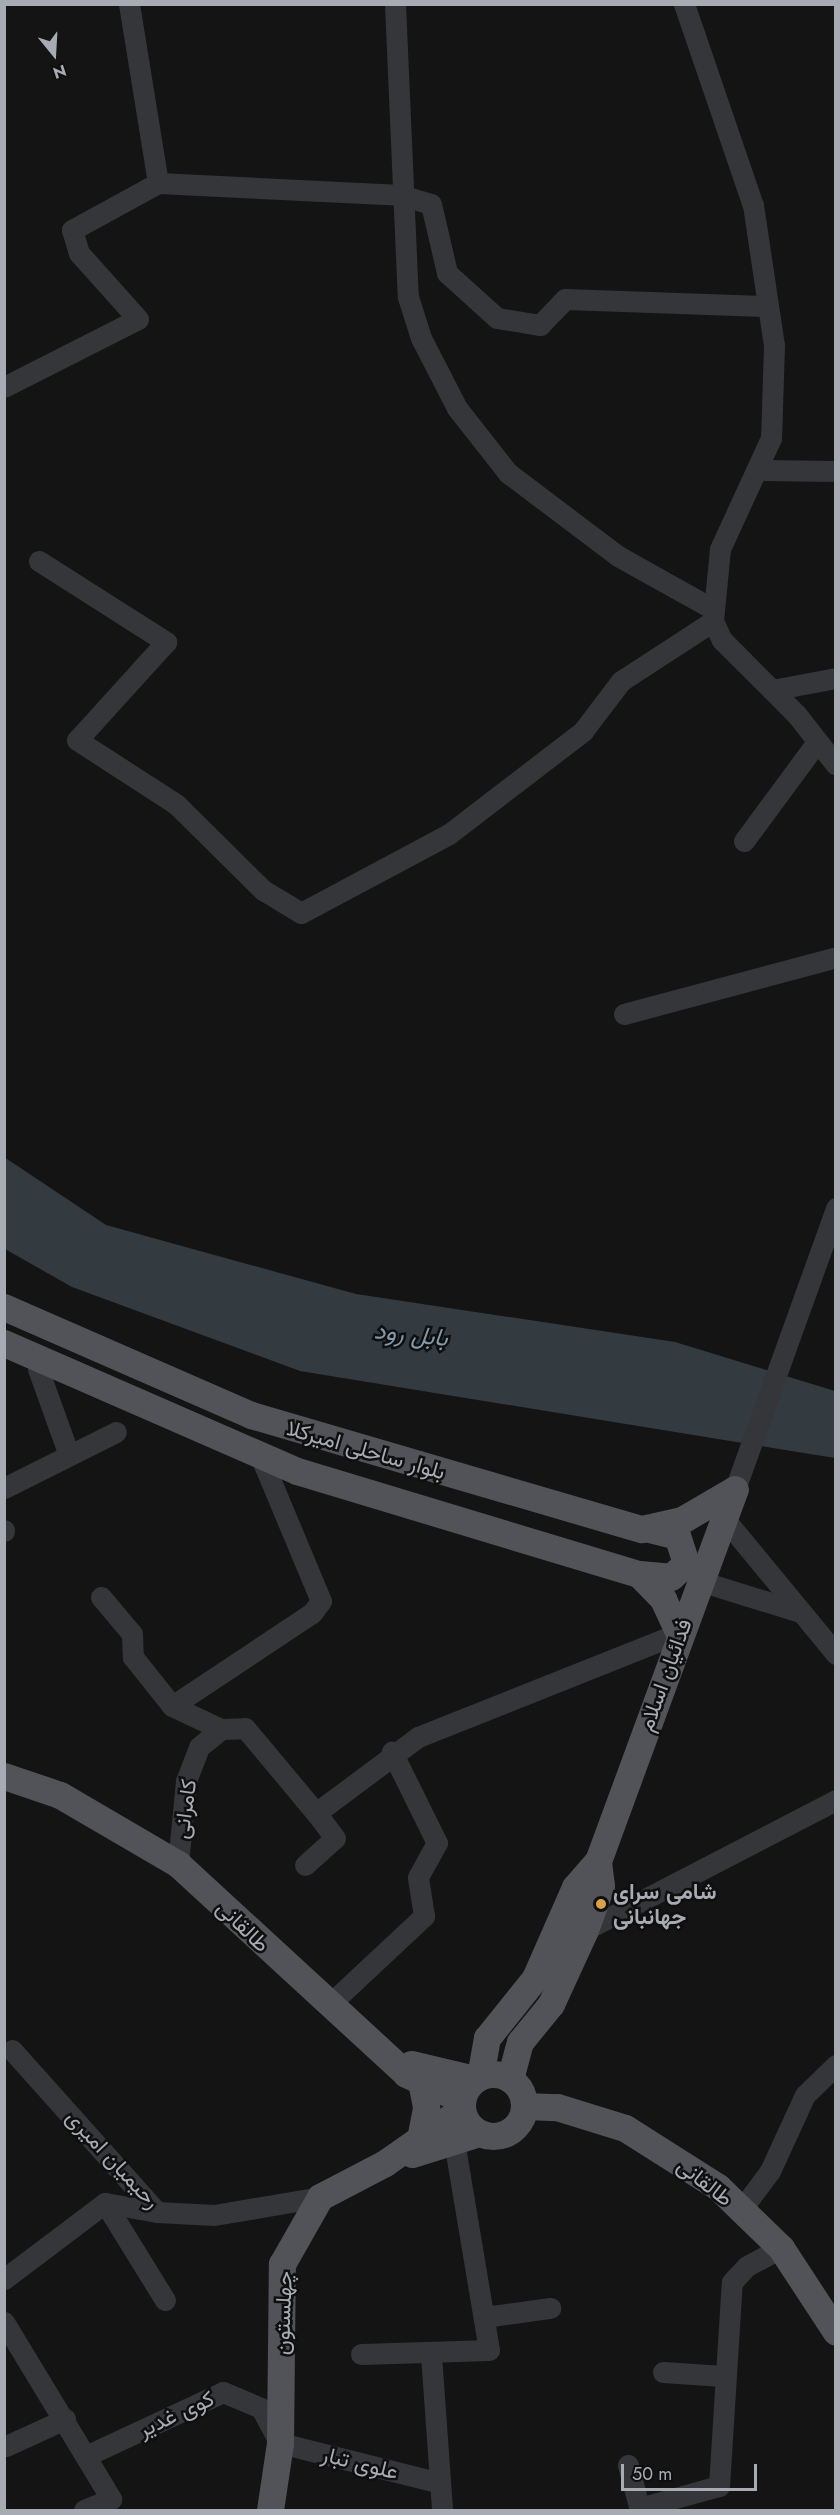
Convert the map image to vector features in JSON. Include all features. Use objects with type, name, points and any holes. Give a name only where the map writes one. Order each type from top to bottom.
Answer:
[{"type":"main road","name":"بلوار ساحلی امیرکلا","points":[[4,1307],[251,1415],[642,1529],[682,1520],[735,1490]]},
{"type":"main road","name":"بلوار ساحلی امیرکلا","points":[[4,1343],[260,1455],[639,1574],[663,1599],[679,1634]]},
{"type":"main road","name":"فدائیان اسلام","points":[[470,2091],[487,2038],[535,1978],[575,1887],[598,1861],[679,1634],[735,1490]]},
{"type":"main road","points":[[639,1574],[671,1577],[686,1563],[677,1536],[642,1529]]},
{"type":"main road","name":"طالقانی","points":[[4,1776],[60,1795],[178,1864],[387,2058],[421,2081],[470,2091]]},
{"type":"main road","name":"فدائیان اسلام","points":[[510,2079],[520,2042],[551,2004],[585,1930],[602,1886],[598,1861]]},
{"type":"main road","points":[[387,2058],[470,2091]]},
{"type":"main road","points":[[320,2197],[385,2163],[420,2139],[470,2091],[510,2079],[521,2091],[525,2106],[509,2132],[466,2137],[385,2163]]},
{"type":"main road","points":[[420,2139],[426,2107],[421,2081]]},
{"type":"main road","points":[[466,2137],[470,2091]]},
{"type":"main road","name":"طالقانی","points":[[525,2106],[594,2116],[635,2133],[718,2187],[781,2248],[836,2331]]},
{"type":"main road","name":"چهلستون","points":[[270,2511],[280,2443],[282,2264],[320,2197]]},
{"type":"street","points":[[129,4],[158,183]]},
{"type":"street","points":[[395,4],[401,195],[408,297],[421,338],[457,408],[508,474],[618,556],[712,614]]},
{"type":"street","points":[[684,4],[753,205],[774,345],[771,438],[720,549],[712,614],[722,640],[771,690],[836,765]]},
{"type":"street","points":[[4,387],[138,319],[79,253],[72,230],[158,183],[401,195],[431,204],[447,273],[497,318],[540,325],[565,299],[768,306]]},
{"type":"street","points":[[757,470],[836,471]]},
{"type":"street","points":[[39,561],[166,642],[77,740],[176,804],[263,890],[301,913],[450,834],[583,732],[621,681],[712,614]]},
{"type":"street","points":[[771,690],[836,678]]},
{"type":"street","points":[[744,841],[818,742]]},
{"type":"street","points":[[624,1014],[836,957]]},
{"type":"street","points":[[735,1490],[812,1282],[836,1208]]},
{"type":"street","points":[[38,1369],[69,1455]]},
{"type":"street","points":[[4,1488],[116,1432]]},
{"type":"street","points":[[172,1706],[312,1614],[321,1600],[260,1455]]},
{"type":"street","points":[[723,1517],[836,1654]]},
{"type":"street","points":[[700,1581],[800,1612]]},
{"type":"street","points":[[101,1597],[132,1635],[133,1657],[172,1706],[221,1729],[244,1728],[316,1813],[335,1838],[305,1865]]},
{"type":"street","points":[[316,1813],[392,1752],[679,1634]]},
{"type":"street","name":"کامرانی","points":[[178,1864],[186,1781],[199,1747],[221,1729]]},
{"type":"street","points":[[330,2004],[424,1916],[418,1877],[437,1843],[392,1752]]},
{"type":"street","points":[[585,1930],[836,1800]]},
{"type":"street","name":"رحیمیان امیری","points":[[12,2050],[157,2212],[214,2216],[320,2197]]},
{"type":"street","points":[[741,2210],[770,2171],[805,2095],[836,2065]]},
{"type":"street","points":[[361,2354],[431,2355],[489,2350],[466,2137]]},
{"type":"street","points":[[105,2203],[165,2300]]},
{"type":"street","points":[[4,2279],[105,2203],[157,2212]]},
{"type":"street","points":[[273,2205],[298,2237]]},
{"type":"street","points":[[628,2465],[640,2509],[719,2486],[723,2376],[732,2282],[747,2266],[781,2248]]},
{"type":"street","points":[[484,2317],[550,2308]]},
{"type":"street","points":[[4,2322],[88,2455],[111,2499],[84,2511]]},
{"type":"street","points":[[431,2355],[442,2511]]},
{"type":"street","points":[[663,2372],[723,2376]]},
{"type":"street","name":"کوی غدیر","points":[[88,2455],[223,2392],[261,2408],[280,2443]]},
{"type":"street","points":[[6,2446],[65,2418]]},
{"type":"street","name":"علوی تبار","points":[[280,2443],[440,2483]]},
{"type":"water","name":"بابل رود","points":[[4,1157],[106,1225],[356,1294],[675,1342],[835,1391],[835,1458],[300,1371],[72,1287],[5,1249]]},
{"type":"place","name":"شامی سرای جهانبانی","points":[[601,1904]]}]
